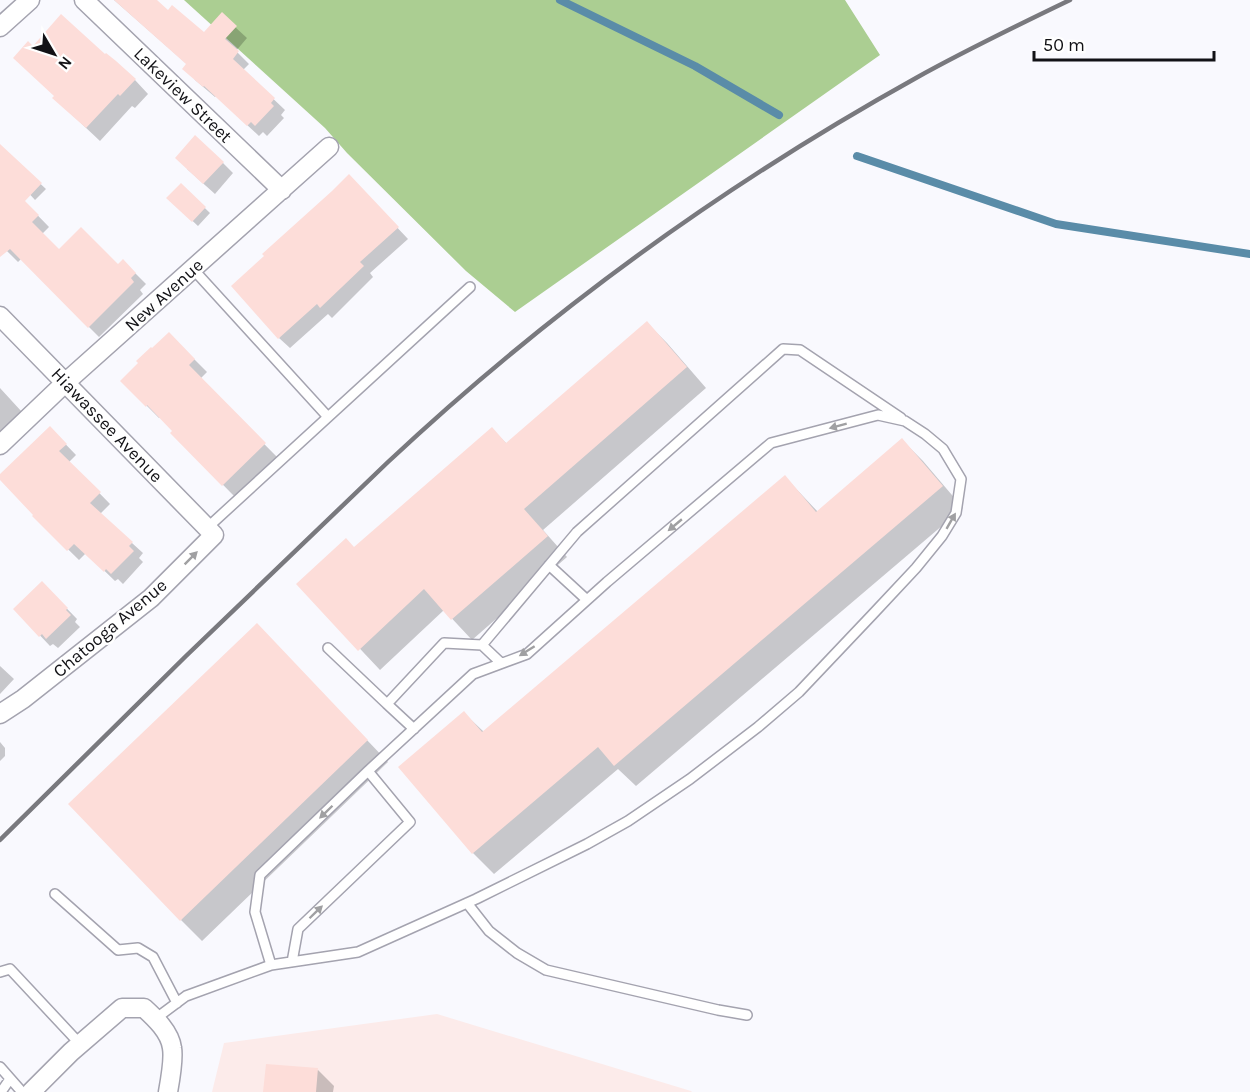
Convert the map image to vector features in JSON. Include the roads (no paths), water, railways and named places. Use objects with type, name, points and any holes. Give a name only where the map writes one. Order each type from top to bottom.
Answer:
[{"type":"street","points":[[0,27],[30,0]]},
{"type":"street","name":"Lakeview Street","points":[[84,0],[282,190]]},
{"type":"street","name":"New Avenue","points":[[0,445],[66,382],[329,147]]},
{"type":"street","name":"Hiawassee Avenue","points":[[0,316],[211,532]]},
{"type":"street","name":"Chatooga Avenue","points":[[0,714],[23,699],[151,598],[211,532]]},
{"type":"street","points":[[31,1092],[80,1044],[122,1008],[144,1008],[166,1032],[172,1047],[168,1092]]},
{"type":"lane","points":[[193,269],[328,417]]},
{"type":"lane","points":[[211,532],[328,417],[470,287]]},
{"type":"lane","points":[[155,1019],[186,996],[271,965],[357,952],[467,903],[598,838],[657,802],[717,759],[799,692],[916,568],[942,536],[956,513],[961,480],[943,449],[926,434],[800,350],[783,349],[577,532],[482,645]]},
{"type":"lane","points":[[271,965],[255,912],[260,875],[473,674],[527,654],[771,443],[878,415],[905,421]]},
{"type":"lane","points":[[549,565],[587,600]]},
{"type":"lane","points":[[387,704],[444,643],[482,645],[501,663]]},
{"type":"lane","points":[[328,648],[414,729]]},
{"type":"lane","points":[[292,962],[298,929],[410,822],[368,771]]},
{"type":"lane","points":[[55,894],[118,950],[138,948],[153,957],[177,1003]]},
{"type":"lane","points":[[467,903],[489,931],[517,953],[546,970],[747,1015]]},
{"type":"lane","points":[[0,972],[10,969],[80,1044]]},
{"type":"lane","points":[[0,1067],[22,1092]]},
{"type":"lane","points":[[1,1092],[10,1078]]},
{"type":"waterway","points":[[560,0],[695,66],[779,115]]},
{"type":"waterway","points":[[857,156],[1056,224],[1250,254]]},
{"type":"railway","points":[[0,840],[186,656],[388,462],[511,354],[575,303],[707,207],[845,119],[916,78],[1070,0]]}]
